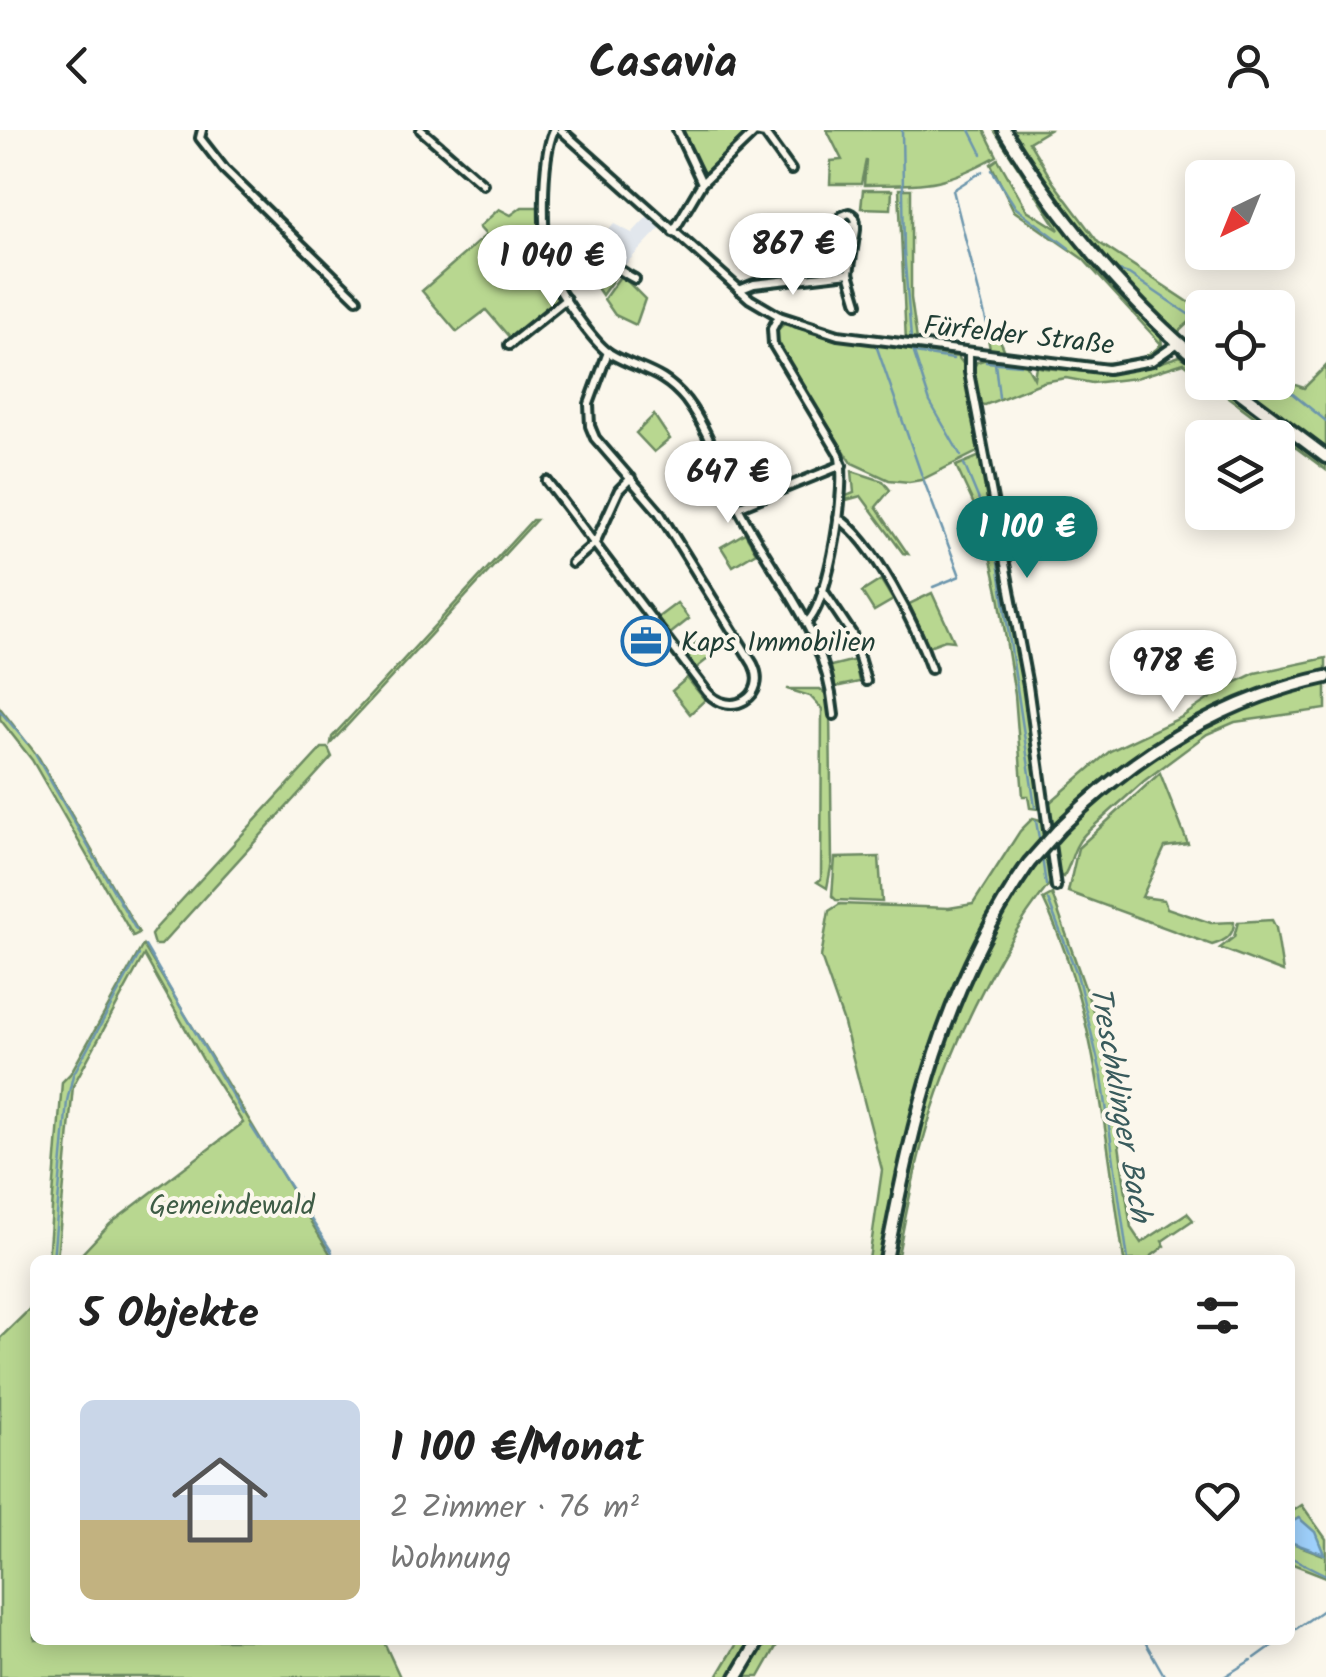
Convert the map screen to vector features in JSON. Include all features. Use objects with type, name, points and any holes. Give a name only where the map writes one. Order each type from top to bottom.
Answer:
[{"type":"main road","points":[[1004,130],[1074,232],[1185,348]]},
{"type":"main road","points":[[1250,400],[1326,457]]},
{"type":"main road","points":[[887,1255],[919,1102],[955,994],[994,916],[1029,863],[1061,827],[1118,776],[1179,734],[1244,703],[1326,678]]},
{"type":"main road","points":[[737,1677],[756,1645]]},
{"type":"street","points":[[202,130],[200,138],[225,170],[357,298]]},
{"type":"street","points":[[421,130],[484,184]]},
{"type":"street","points":[[558,130],[547,153],[546,244],[550,270],[566,299],[608,352],[656,372],[682,395],[707,434],[738,507],[808,621],[828,674],[834,715]]},
{"type":"street","name":"Fürfelder Straße","points":[[558,130],[739,290],[779,316],[838,335],[1108,369],[1152,361],[1178,342]]},
{"type":"street","points":[[677,130],[702,183]]},
{"type":"street","points":[[673,232],[702,183],[757,130],[770,140],[791,170]]},
{"type":"street","points":[[856,225],[849,273],[858,303]]},
{"type":"street","points":[[546,244],[588,243],[635,279]]},
{"type":"street","points":[[739,290],[754,284],[849,273]]},
{"type":"street","points":[[509,344],[566,299]]},
{"type":"street","points":[[779,316],[772,328],[774,344],[842,465],[838,518],[816,612],[808,621]]},
{"type":"street","points":[[547,480],[714,699],[728,705],[745,700],[757,684],[754,664],[659,512],[602,448],[590,426],[589,404],[608,352]]},
{"type":"street","points":[[968,353],[1028,686],[1056,887]]},
{"type":"street","points":[[738,507],[842,465]]},
{"type":"street","points":[[572,564],[595,543],[618,490],[631,478]]},
{"type":"street","points":[[838,518],[858,537],[893,590],[931,669]]},
{"type":"street","points":[[822,589],[852,634],[866,682]]},
{"type":"shaded area","points":[[648,216],[661,227],[621,269],[598,242],[614,224],[632,233]]},
{"type":"green space","points":[[681,130],[750,130],[708,175]]},
{"type":"green space","points":[[827,130],[984,130],[997,156],[947,179],[903,184],[864,185],[866,160],[861,184],[830,184],[831,161],[842,160]]},
{"type":"green space","points":[[994,130],[999,130],[1065,229],[1120,295],[1161,336],[1162,346],[1157,352],[1138,362],[1108,367],[906,342],[899,189],[911,189],[911,298],[917,340],[990,349],[986,328],[993,325],[1005,351],[1110,363],[1148,355],[1161,344],[1083,259],[1014,211],[991,164],[998,159],[1027,210],[1059,230]]},
{"type":"green space","points":[[1008,130],[1049,130],[1029,142],[1053,182],[1098,242],[1185,300],[1185,326],[1177,333],[1128,288],[1045,185]]},
{"type":"green space","points":[[863,190],[892,190],[891,209],[861,208]]},
{"type":"green space","points":[[522,207],[540,207],[541,244],[534,246],[544,279],[559,300],[511,339],[486,310],[457,332],[422,291],[486,235],[479,227],[499,209],[511,215]]},
{"type":"green space","points":[[606,264],[617,274],[602,295],[591,279]]},
{"type":"green space","points":[[621,275],[645,299],[636,325],[615,315],[604,299]]},
{"type":"green space","points":[[784,324],[837,339],[958,357],[965,366],[981,450],[921,480],[909,482],[889,480],[852,463],[778,348],[775,332]]},
{"type":"green space","points":[[1180,356],[1185,359],[1185,364],[1136,378],[1092,383],[1066,378],[1043,382],[985,405],[979,404],[972,371],[977,362],[987,359],[1026,364],[1034,378],[1036,366],[1083,372],[1138,368]]},
{"type":"green space","points":[[1326,366],[1326,452],[1295,428],[1295,420],[1284,420],[1258,400],[1295,400],[1295,385],[1304,388]]},
{"type":"green space","points":[[1232,400],[1241,400],[1267,420],[1259,420]]},
{"type":"green space","points":[[654,415],[670,439],[654,452],[636,433]]},
{"type":"green space","points":[[1295,441],[1326,464],[1326,470],[1295,447]]},
{"type":"green space","points":[[980,456],[1030,710],[1042,805],[1038,809],[1030,808],[1028,796],[1023,796],[1015,695],[983,524],[956,466]]},
{"type":"green space","points":[[852,471],[883,481],[890,490],[876,507],[908,554],[903,553],[861,496],[846,500],[846,496],[854,493]]},
{"type":"green space","points":[[536,520],[331,743],[332,737]]},
{"type":"green space","points":[[745,533],[756,552],[733,566],[721,547]]},
{"type":"green space","points":[[881,580],[893,600],[874,611],[862,592]]},
{"type":"green space","points":[[932,593],[954,641],[929,646],[909,604]]},
{"type":"green space","points":[[677,603],[689,619],[670,634],[657,618]]},
{"type":"green space","points":[[702,638],[713,655],[695,669],[684,653]]},
{"type":"green space","points":[[1326,658],[1326,674],[1249,698],[1143,752],[1080,800],[1051,828],[1048,804],[1110,751],[1182,717],[1255,673]]},
{"type":"green space","points":[[855,660],[859,682],[835,687],[831,666]]},
{"type":"green space","points":[[687,678],[705,700],[690,714],[672,691]]},
{"type":"green space","points":[[1326,682],[1326,709],[1235,722],[1207,734],[1144,781],[1085,834],[1063,877],[1058,874],[1053,843],[1144,763],[1247,707]]},
{"type":"green space","points":[[787,689],[820,689],[826,694],[830,712],[832,862],[827,888],[817,882],[821,879],[822,709],[810,696]]},
{"type":"green space","points":[[0,708],[39,758],[139,933],[133,936],[32,760],[0,719]]},
{"type":"green space","points":[[322,748],[328,748],[332,757],[161,945],[154,945],[151,935],[156,928]]},
{"type":"green space","points":[[1160,773],[1188,844],[1165,847],[1142,897],[1164,900],[1167,908],[1211,923],[1234,922],[1228,937],[1212,945],[1068,892],[1078,848]]},
{"type":"green space","points":[[1033,818],[1044,821],[1046,833],[1011,880],[957,981],[920,1090],[882,1255],[870,1255],[882,1170],[843,1020],[821,957],[829,911],[840,904],[949,908],[973,904],[1020,831]]},
{"type":"green space","points":[[1048,850],[1051,882],[992,971],[945,1074],[919,1156],[898,1255],[891,1255],[927,1095],[943,1044],[985,945],[1013,897]]},
{"type":"green space","points":[[879,857],[882,902],[836,900],[832,896],[835,858]]},
{"type":"green space","points":[[1052,894],[1121,1090],[1112,1096],[1131,1228],[1141,1243],[1187,1213],[1193,1220],[1162,1241],[1165,1246],[1153,1255],[1123,1255],[1087,1031],[1076,986],[1043,899]]},
{"type":"green space","points":[[1272,920],[1283,972],[1220,948],[1234,937],[1238,922]]},
{"type":"green space","name":"Gemeindewald","points":[[143,945],[331,1255],[81,1255],[110,1224],[243,1123],[144,955],[73,1086],[57,1255],[48,1255],[62,1082]]},
{"type":"green space","points":[[30,1309],[30,1645],[385,1645],[400,1677],[0,1677],[0,1338]]},
{"type":"green space","points":[[1302,1505],[1326,1539],[1326,1577],[1295,1565],[1295,1544],[1321,1554],[1299,1518],[1295,1520],[1295,1510]]},
{"type":"green space","points":[[736,1645],[750,1645],[731,1677],[717,1677]]},
{"type":"green space","points":[[760,1645],[777,1645],[759,1677],[742,1677]]},
{"type":"water","points":[[1299,1518],[1315,1532],[1324,1554],[1295,1544],[1295,1520]]},
{"type":"waterway","name":"Treschklinger Bach","points":[[902,130],[904,251],[911,338]]},
{"type":"waterway","points":[[970,130],[982,154]]},
{"type":"waterway","points":[[992,170],[1016,208],[1069,248]]},
{"type":"waterway","points":[[983,171],[953,190],[987,324]]},
{"type":"waterway","points":[[1119,271],[1185,312]]},
{"type":"waterway","points":[[876,345],[923,479]]},
{"type":"waterway","name":"Treschklinger Bach","points":[[913,350],[930,402],[961,456]]},
{"type":"waterway","points":[[915,353],[953,359]]},
{"type":"waterway","points":[[986,362],[1021,365]]},
{"type":"waterway","points":[[995,363],[999,397]]},
{"type":"waterway","points":[[1295,396],[1326,421]]},
{"type":"waterway","name":"Treschklinger Bach","points":[[964,464],[994,536],[1035,807]]},
{"type":"waterway","points":[[924,481],[960,576],[933,587]]},
{"type":"waterway","points":[[0,711],[27,743]]},
{"type":"waterway","points":[[35,754],[136,930]]},
{"type":"waterway","name":"Treschklinger Bach","points":[[1036,821],[1040,844]]},
{"type":"waterway","name":"Treschklinger Bach","points":[[1042,857],[1046,885]]},
{"type":"waterway","name":"Treschklinger Bach","points":[[1048,900],[1077,974],[1102,1077],[1127,1255]]},
{"type":"waterway","points":[[145,946],[243,1114]]},
{"type":"waterway","points":[[53,1255],[67,1101],[73,1075],[139,955]]},
{"type":"waterway","points":[[251,1126],[332,1252]]},
{"type":"waterway","name":"Treschklinger Bach","points":[[1295,1560],[1326,1575]]},
{"type":"waterway","points":[[1295,1630],[1326,1608]]},
{"type":"waterway","points":[[1147,1645],[1165,1677]]},
{"type":"waterway","points":[[1255,1658],[1273,1645]]},
{"type":"waterway","points":[[1224,1677],[1251,1660]]},
{"type":"place","name":"Kaps Immobilien","points":[[646,641]]}]
